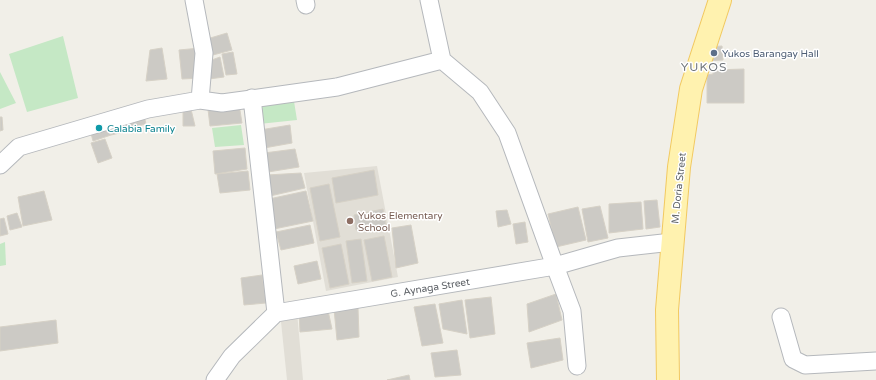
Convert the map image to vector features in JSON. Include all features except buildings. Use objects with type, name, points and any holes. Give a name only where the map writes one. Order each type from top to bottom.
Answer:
[{"type":"main road","name":"M. Doria Street","points":[[668,380],[667,310],[679,166],[691,90],[720,0]]},
{"type":"street","points":[[194,0],[204,53],[200,100]]},
{"type":"street","points":[[429,0],[442,60],[480,92],[507,133],[554,266],[572,311],[577,366]]},
{"type":"street","points":[[0,164],[19,147],[148,109],[200,100],[222,102],[337,87],[442,60]]},
{"type":"street","points":[[215,380],[232,356],[276,313],[252,98]]},
{"type":"street","name":"G. Aynaga Street","points":[[276,313],[554,266],[618,248],[672,242]]},
{"type":"street","points":[[781,317],[793,359],[805,365],[876,361]]},
{"type":"shaded area","name":"Yukos Elementary School","points":[[377,166],[398,277],[326,291],[304,173]]},
{"type":"shaded area","points":[[280,312],[297,312],[303,380],[287,380]]},
{"type":"green space","points":[[63,36],[78,98],[27,112],[9,54]]},
{"type":"green space","points":[[0,72],[16,103],[0,109]]},
{"type":"green space","points":[[293,95],[297,120],[259,124],[257,99]]},
{"type":"green space","points":[[241,125],[244,145],[215,147],[212,128]]},
{"type":"green space","points":[[5,242],[6,265],[0,266],[0,244]]},
{"type":"place","name":"Yukos Barangay Hall","points":[[714,53]]},
{"type":"place","name":"Calabia Family","points":[[99,128]]},
{"type":"place","name":"Yukos Elementary School","points":[[350,221]]},
{"type":"district","name":"YUKOS","points":[[704,67]]}]
